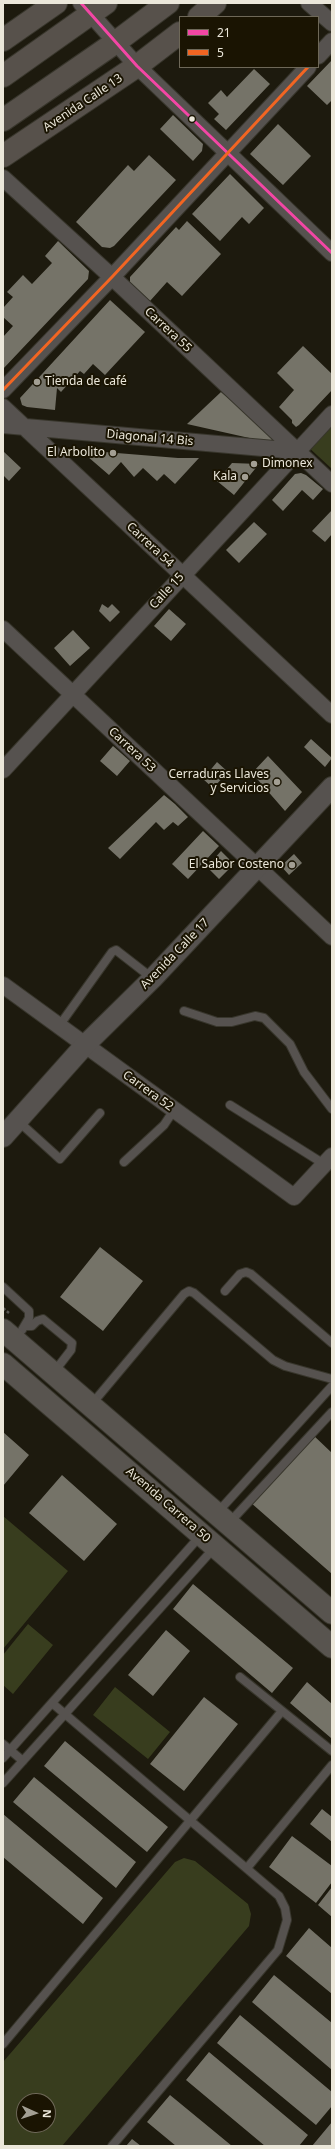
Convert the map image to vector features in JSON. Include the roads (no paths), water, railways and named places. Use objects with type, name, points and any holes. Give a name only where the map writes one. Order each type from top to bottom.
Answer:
[{"type":"main road","points":[[3,40],[56,3]]},
{"type":"main road","points":[[3,120],[116,42],[168,3]]},
{"type":"main road","points":[[200,16],[215,3]]},
{"type":"main road","points":[[3,76],[93,7]]},
{"type":"main road","name":"Avenida Calle 13","points":[[3,156],[137,66],[179,34]]},
{"type":"main road","name":"Avenida Carrera 50","points":[[14,1332],[53,1372],[332,1613]]},
{"type":"main road","name":"Avenida Carrera 50","points":[[3,1364],[332,1647]]},
{"type":"street","points":[[309,3],[332,23]]},
{"type":"street","points":[[93,7],[116,42],[137,66],[332,253]]},
{"type":"street","points":[[319,55],[332,41]]},
{"type":"street","points":[[3,390],[112,277],[307,68]]},
{"type":"street","name":"Carrera 55","points":[[3,178],[112,277],[332,484]]},
{"type":"street","name":"Carrera 54","points":[[3,407],[332,715]]},
{"type":"street","name":"Calle 15","points":[[3,770],[182,574],[332,414]]},
{"type":"street","name":"Diagonal 14 Bis","points":[[3,425],[297,451]]},
{"type":"street","name":"Carrera 53","points":[[3,629],[332,937]]},
{"type":"street","name":"Avenida Calle 17","points":[[3,1137],[10,1122],[153,978],[332,787]]},
{"type":"street","name":"Carrera 52","points":[[3,985],[294,1197],[328,1160]]},
{"type":"lane","points":[[59,1026],[112,952],[116,950],[153,978]]},
{"type":"lane","points":[[184,1012],[217,1022],[232,1022],[255,1016],[264,1018],[290,1044],[304,1072],[332,1109]]},
{"type":"lane","points":[[230,1105],[328,1160]]},
{"type":"lane","points":[[124,1162],[164,1125],[174,1110]]},
{"type":"lane","points":[[10,1122],[60,1159],[100,1113]]},
{"type":"lane","points":[[225,1291],[240,1274],[246,1272],[251,1274],[332,1343]]},
{"type":"lane","points":[[3,1286],[30,1311],[14,1332]]},
{"type":"lane","points":[[91,1405],[184,1294],[189,1291],[273,1360],[285,1366],[332,1380]]},
{"type":"lane","points":[[14,1332],[32,1326],[43,1319],[72,1343],[71,1350],[53,1372]]},
{"type":"lane","points":[[222,1518],[332,1386]]},
{"type":"lane","points":[[222,1518],[332,1412]]},
{"type":"lane","points":[[3,1758],[52,1703],[208,1540]]},
{"type":"lane","points":[[3,1783],[64,1714],[208,1540]]},
{"type":"lane","points":[[240,1676],[332,1752]]},
{"type":"lane","points":[[52,1703],[189,1821],[280,1896],[285,1908],[287,1920],[278,1950],[112,2146]]},
{"type":"lane","points":[[3,2044],[282,1710]]},
{"type":"lane","points":[[3,1744],[23,1761]]},
{"type":"lane","points":[[247,1868],[332,1765]]},
{"type":"place","name":"Tienda de café","points":[[37,382]]},
{"type":"place","name":"El Arbolito","points":[[113,453]]},
{"type":"place","name":"Dimonex","points":[[254,464]]},
{"type":"place","name":"Kala","points":[[245,477]]},
{"type":"place","name":"Cerraduras Llaves y Servicios","points":[[277,782]]},
{"type":"place","name":"El Sabor Costeno","points":[[292,865]]}]
